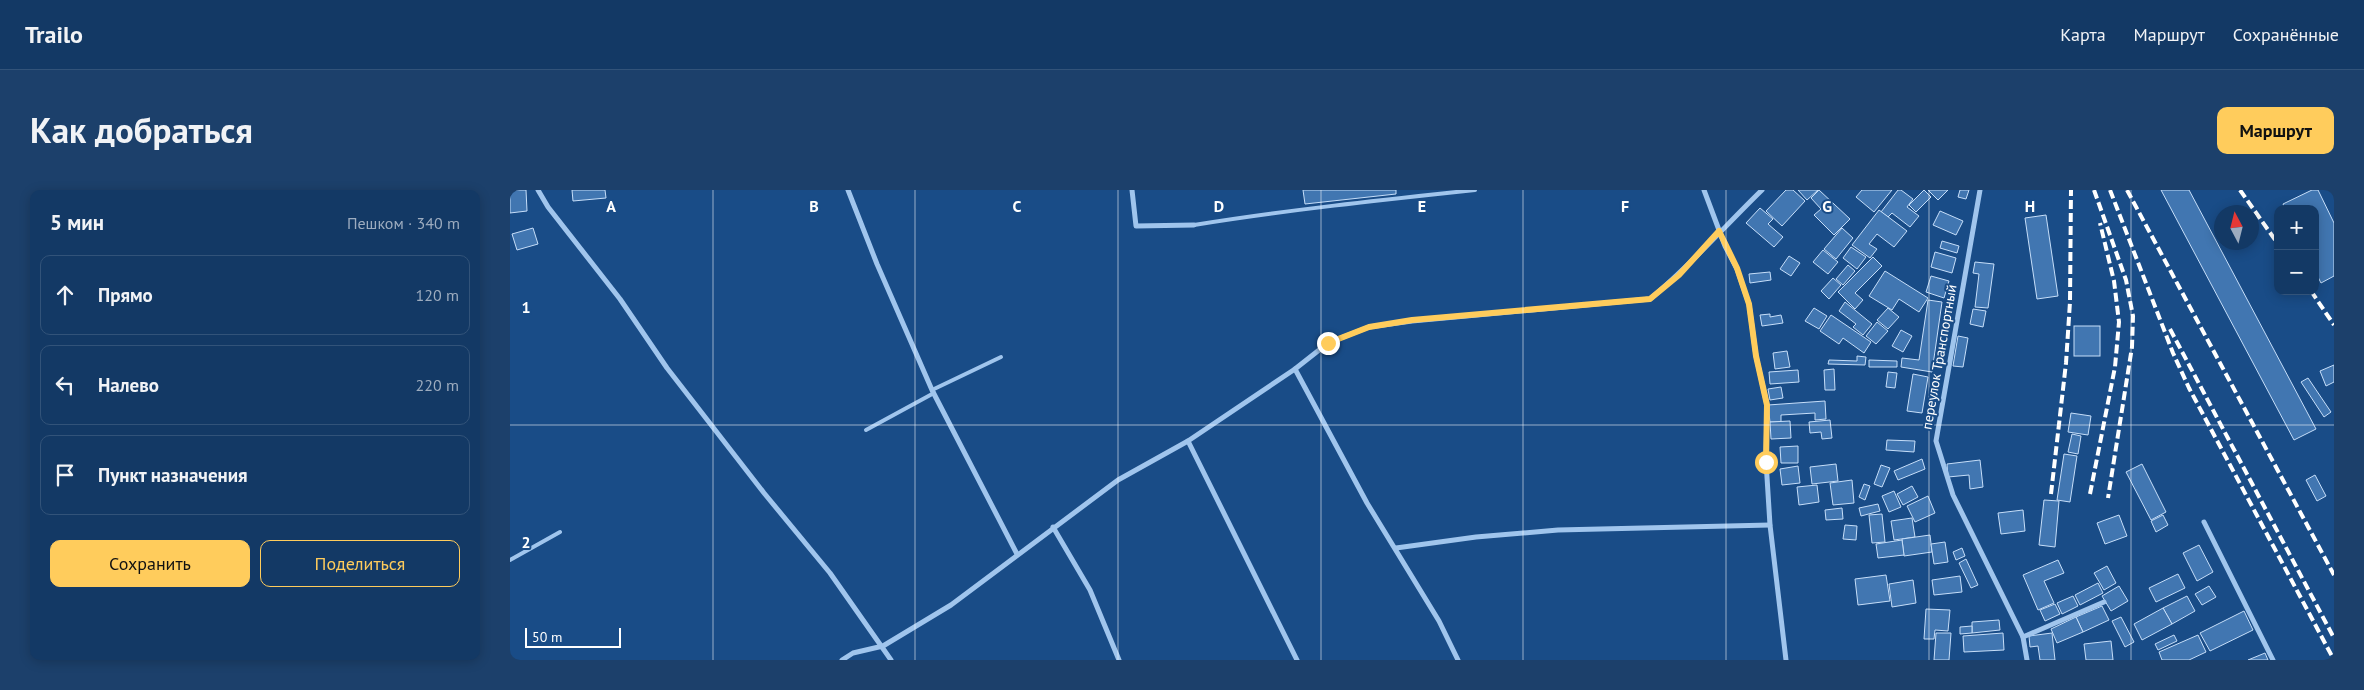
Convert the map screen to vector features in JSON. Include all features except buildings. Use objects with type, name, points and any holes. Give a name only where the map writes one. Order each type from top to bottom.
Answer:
[{"type":"street","points":[[538,190],[548,207],[620,299],[667,368],[764,493],[830,573],[891,660]]},
{"type":"street","points":[[848,190],[877,264],[933,392],[1017,554]]},
{"type":"street","points":[[1132,190],[1136,226],[1194,225]]},
{"type":"street","points":[[1704,190],[1719,231],[1737,268],[1749,304],[1756,356],[1767,405],[1766,462],[1770,525],[1786,660]]},
{"type":"street","points":[[842,660],[853,653],[883,646],[951,605],[1118,480],[1188,441],[1295,369],[1328,343],[1369,327],[1412,320],[1650,299],[1679,275],[1719,231],[1762,190]]},
{"type":"street","name":"переулок Транспортный","points":[[1980,190],[1936,441],[1953,495],[2023,637],[2027,660]]},
{"type":"street","points":[[1295,369],[1367,503],[1439,621],[1458,660]]},
{"type":"street","points":[[1188,441],[1297,660]]},
{"type":"street","points":[[2204,522],[2273,660]]},
{"type":"street","points":[[1396,548],[1476,537],[1558,530],[1770,525]]},
{"type":"street","points":[[1053,527],[1090,590],[1119,660]]},
{"type":"street","points":[[2023,637],[2104,602]]},
{"type":"lane","points":[[1194,225],[1290,210],[1475,190]]},
{"type":"lane","points":[[866,430],[933,392],[1001,357]]},
{"type":"lane","points":[[510,560],[560,532]]},
{"type":"railway","points":[[2051,494],[2066,363],[2070,302],[2071,190]]},
{"type":"railway","points":[[2094,190],[2126,280],[2133,316],[2132,347],[2108,498]]},
{"type":"railway","points":[[2110,190],[2173,353],[2189,388],[2334,660]]},
{"type":"railway","points":[[2127,190],[2334,575]]},
{"type":"railway","points":[[2240,190],[2274,238]]},
{"type":"railway","points":[[2090,494],[2115,367],[2119,322],[2114,281],[2100,223]]},
{"type":"railway","points":[[2314,295],[2334,325]]},
{"type":"railway","points":[[2170,329],[2334,638]]},
{"type":"route","points":[[1328,343],[1369,327],[1412,320],[1650,299],[1679,275],[1719,231],[1737,268],[1749,304],[1756,356],[1767,405],[1766,462]]}]
